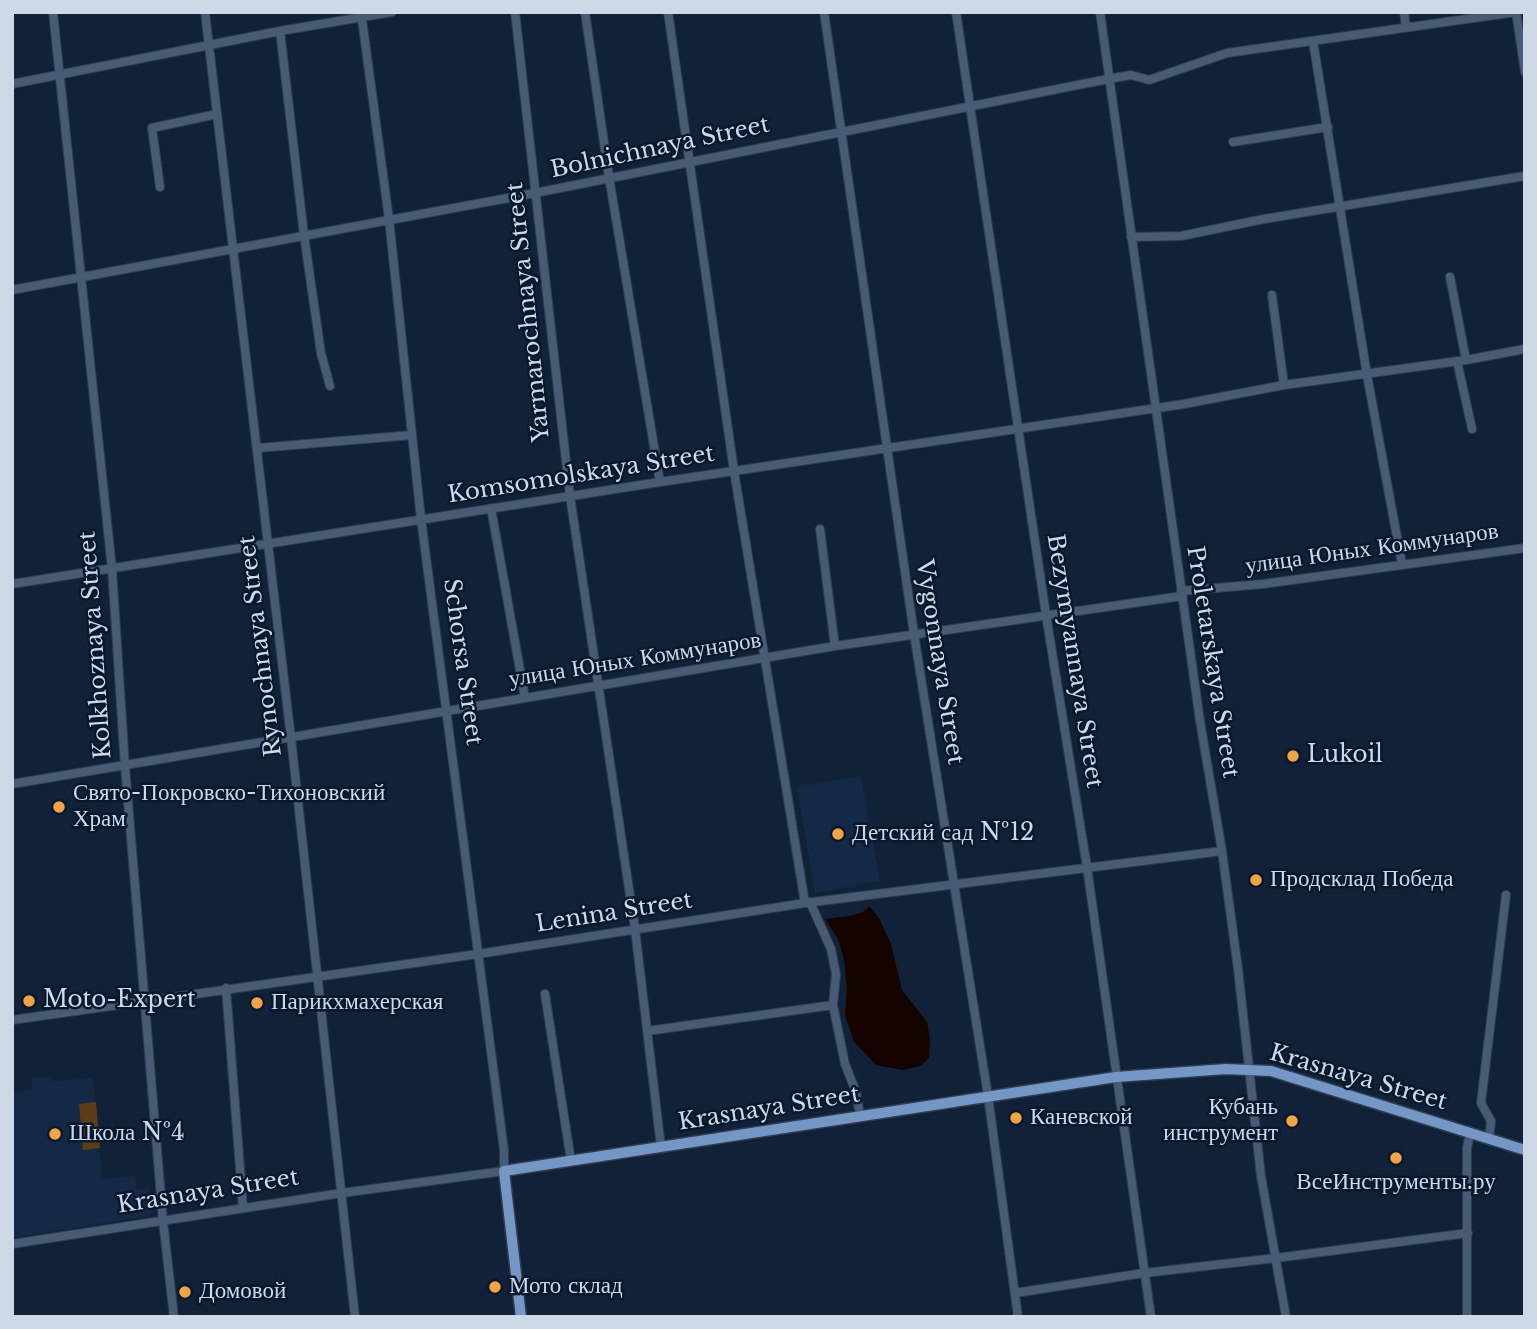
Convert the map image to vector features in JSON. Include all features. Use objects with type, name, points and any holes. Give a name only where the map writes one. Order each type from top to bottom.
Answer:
[{"type":"main road","name":"Krasnaya Street","points":[[504,1171],[1116,1077],[1249,1069],[1271,1071],[1525,1150]]},
{"type":"main road","name":"Schorsa Street","points":[[504,1171],[521,1317]]},
{"type":"street","name":"Kolkhoznaya Street","points":[[53,12],[112,569],[125,766],[163,1221],[174,1317]]},
{"type":"street","name":"Rynochnaya Street","points":[[205,12],[235,247],[355,1317]]},
{"type":"street","points":[[12,84],[361,15],[392,12]]},
{"type":"street","name":"Yarmarochnaya Street","points":[[516,12],[570,496],[635,929],[662,1147]]},
{"type":"street","points":[[585,12],[609,177],[660,482]]},
{"type":"street","points":[[668,12],[734,471],[765,658],[808,902],[834,961],[836,974],[833,1005],[845,1064],[856,1092],[860,1116]]},
{"type":"street","name":"Vygonnaya Street","points":[[824,12],[914,634],[988,1096],[1018,1317]]},
{"type":"street","name":"Bezymyannaya Street","points":[[956,12],[1046,615],[1087,867],[1151,1317]]},
{"type":"street","name":"Proletarskaya Street","points":[[1100,12],[1182,594],[1222,851],[1261,1176],[1286,1317]]},
{"type":"street","points":[[1404,12],[1406,27]]},
{"type":"street","points":[[1516,12],[1525,72]]},
{"type":"street","name":"Bolnichnaya Street","points":[[12,290],[535,193],[1108,79],[1132,75],[1149,80],[1227,53],[1516,12]]},
{"type":"street","name":"Schorsa Street","points":[[361,15],[389,219],[421,519],[504,1150],[504,1171]]},
{"type":"street","points":[[280,31],[304,234],[321,353],[330,386]]},
{"type":"street","points":[[1313,41],[1367,375],[1402,564]]},
{"type":"street","points":[[160,187],[152,128],[217,114]]},
{"type":"street","points":[[1233,142],[1328,127]]},
{"type":"street","points":[[1131,237],[1181,236],[1264,219],[1525,176]]},
{"type":"street","points":[[1450,278],[1472,429]]},
{"type":"street","points":[[1272,295],[1284,385]]},
{"type":"street","name":"Komsomolskaya Street","points":[[12,584],[1525,349]]},
{"type":"street","points":[[258,448],[412,435]]},
{"type":"street","points":[[491,509],[525,698]]},
{"type":"street","points":[[820,529],[835,646]]},
{"type":"street","name":"улица Юных Коммунаров","points":[[12,784],[835,646],[1182,594],[1525,548]]},
{"type":"street","name":"Lenina Street","points":[[12,1020],[478,954],[808,902],[956,886],[1222,851]]},
{"type":"street","points":[[1489,1139],[1491,1121],[1481,1103],[1506,895]]},
{"type":"street","points":[[226,988],[243,1208]]},
{"type":"street","points":[[545,994],[571,1161]]},
{"type":"street","points":[[647,1031],[833,1005]]},
{"type":"street","points":[[1467,1317],[1467,1148],[1470,1133]]},
{"type":"street","name":"Krasnaya Street","points":[[12,1244],[504,1171]]},
{"type":"street","points":[[1015,1293],[1144,1273],[1468,1233]]},
{"type":"shaded area","name":"Детский сад №12","points":[[861,776],[880,881],[815,893],[797,787]]},
{"type":"shaded area","points":[[869,906],[879,918],[891,944],[902,990],[927,1022],[929,1058],[921,1066],[902,1070],[876,1065],[854,1042],[845,1015],[847,988],[844,960],[838,939],[825,919],[850,916],[863,912]]},
{"type":"shaded area","name":"Школа №4","points":[[51,1076],[51,1081],[93,1078],[102,1179],[135,1176],[137,1189],[149,1188],[152,1212],[149,1216],[12,1238],[12,1093],[32,1089],[31,1078]]},
{"type":"shaded area","points":[[96,1102],[100,1148],[83,1150],[79,1104]]},
{"type":"place","name":"Lukoil","points":[[1293,756]]},
{"type":"place","name":"Свято-Покровско-Тихоновский Храм","points":[[59,807]]},
{"type":"place","name":"Детский сад №12","points":[[838,834]]},
{"type":"place","name":"Продсклад Победа","points":[[1256,880]]},
{"type":"place","name":"Moto-Expert","points":[[29,1001]]},
{"type":"place","name":"Парикхмахерская","points":[[257,1003]]},
{"type":"place","name":"Каневской","points":[[1016,1118]]},
{"type":"place","name":"Кубань инструмент","points":[[1292,1121]]},
{"type":"place","name":"Школа №4","points":[[55,1134]]},
{"type":"place","name":"ВсеИнструменты.ру","points":[[1396,1158]]},
{"type":"place","name":"Мото склад","points":[[495,1287]]},
{"type":"place","name":"Домовой","points":[[185,1292]]}]
